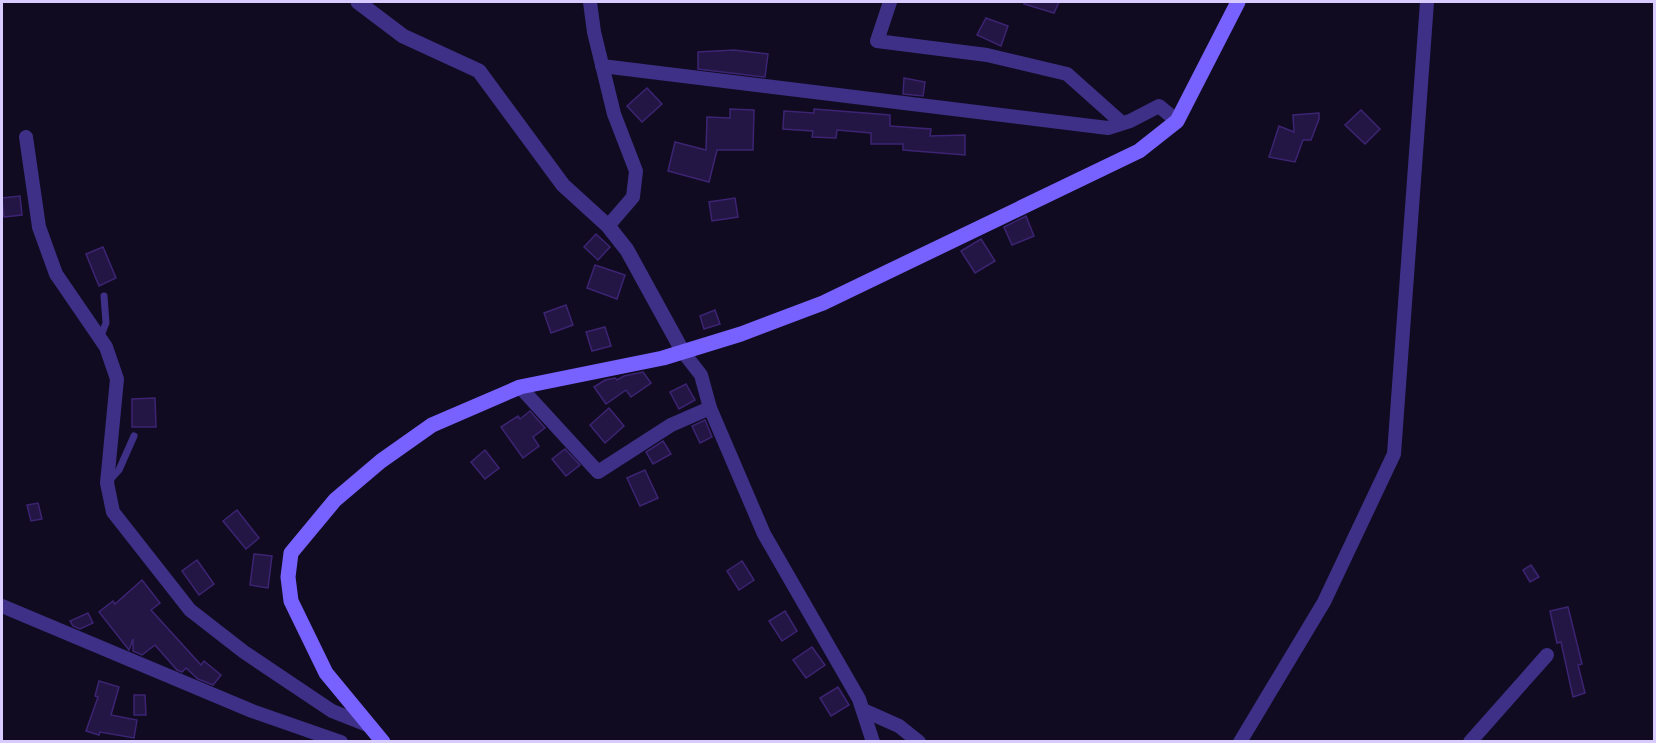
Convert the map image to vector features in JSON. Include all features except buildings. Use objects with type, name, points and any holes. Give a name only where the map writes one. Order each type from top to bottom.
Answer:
[{"type":"main road","points":[[384,741],[326,673],[291,601],[288,577],[291,553],[335,500],[381,461],[432,425],[520,387],[580,377],[683,352],[741,334],[823,303],[1139,151],[1177,121],[1238,2]]},
{"type":"street","points":[[358,2],[403,36],[479,71],[564,185],[608,226],[627,250],[683,352],[701,375],[710,408],[764,534],[859,699],[873,741]]},
{"type":"street","points":[[590,2],[614,114],[636,171],[633,197],[608,226]]},
{"type":"street","points":[[890,2],[877,41],[987,56],[1067,74],[1122,123]]},
{"type":"street","points":[[1240,741],[1324,602],[1394,454],[1427,2]]},
{"type":"street","points":[[602,66],[1108,128],[1159,106],[1177,121]]},
{"type":"street","points":[[26,137],[39,227],[56,274],[100,338],[117,379],[107,483],[113,512],[190,610],[244,652],[332,711],[372,727]]},
{"type":"street","points":[[520,387],[598,472],[671,425],[710,408]]},
{"type":"street","points":[[2,606],[252,711],[341,741]]},
{"type":"street","points":[[1470,741],[1547,655]]},
{"type":"street","points":[[863,710],[900,726],[919,741]]},
{"type":"lane","points":[[100,338],[106,324],[104,296]]},
{"type":"lane","points":[[107,483],[119,470],[134,436]]}]
